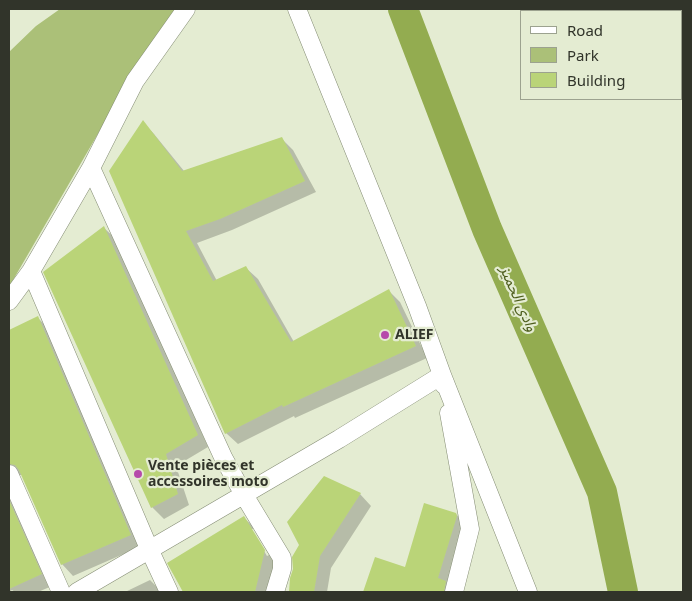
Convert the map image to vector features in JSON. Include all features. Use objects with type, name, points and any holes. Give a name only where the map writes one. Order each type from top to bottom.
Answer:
[{"type":"street","points":[[9,301],[30,271],[91,168],[135,80],[186,9]]},
{"type":"street","points":[[297,9],[417,306],[442,375],[528,592]]},
{"type":"street","points":[[91,168],[223,457],[282,558],[282,569],[275,592]]},
{"type":"street","points":[[30,271],[169,592]]},
{"type":"street","points":[[78,592],[339,439],[442,375]]},
{"type":"street","points":[[442,375],[470,529],[454,592]]},
{"type":"street","points":[[9,474],[61,592]]},
{"type":"green space","points":[[60,9],[177,9],[128,82],[9,287],[9,52],[36,26]]},
{"type":"building","points":[[143,120],[182,171],[282,137],[305,181],[220,219],[186,231],[213,281],[246,266],[291,342],[389,289],[416,346],[283,407],[282,405],[225,434],[109,171]]},
{"type":"building","points":[[104,226],[198,435],[166,454],[178,494],[151,508],[43,272]]},
{"type":"building","points":[[38,316],[131,535],[61,565],[19,470],[15,465],[9,464],[9,330]]},
{"type":"building","points":[[324,476],[361,493],[320,556],[314,592],[289,592],[293,569],[292,557],[299,545],[287,522]]},
{"type":"building","points":[[9,500],[42,574],[9,589]]},
{"type":"building","points":[[424,503],[456,513],[457,516],[438,578],[446,581],[444,592],[363,592],[375,557],[405,567]]},
{"type":"building","points":[[244,516],[265,550],[255,592],[183,592],[167,563]]},
{"type":"waterway","name":"وادي الحميز","points":[[403,9],[487,229],[602,492],[623,592]]},
{"type":"place","name":"ALIEF","points":[[385,335]]},
{"type":"place","name":"Vente pièces et accessoires moto","points":[[138,474]]}]
